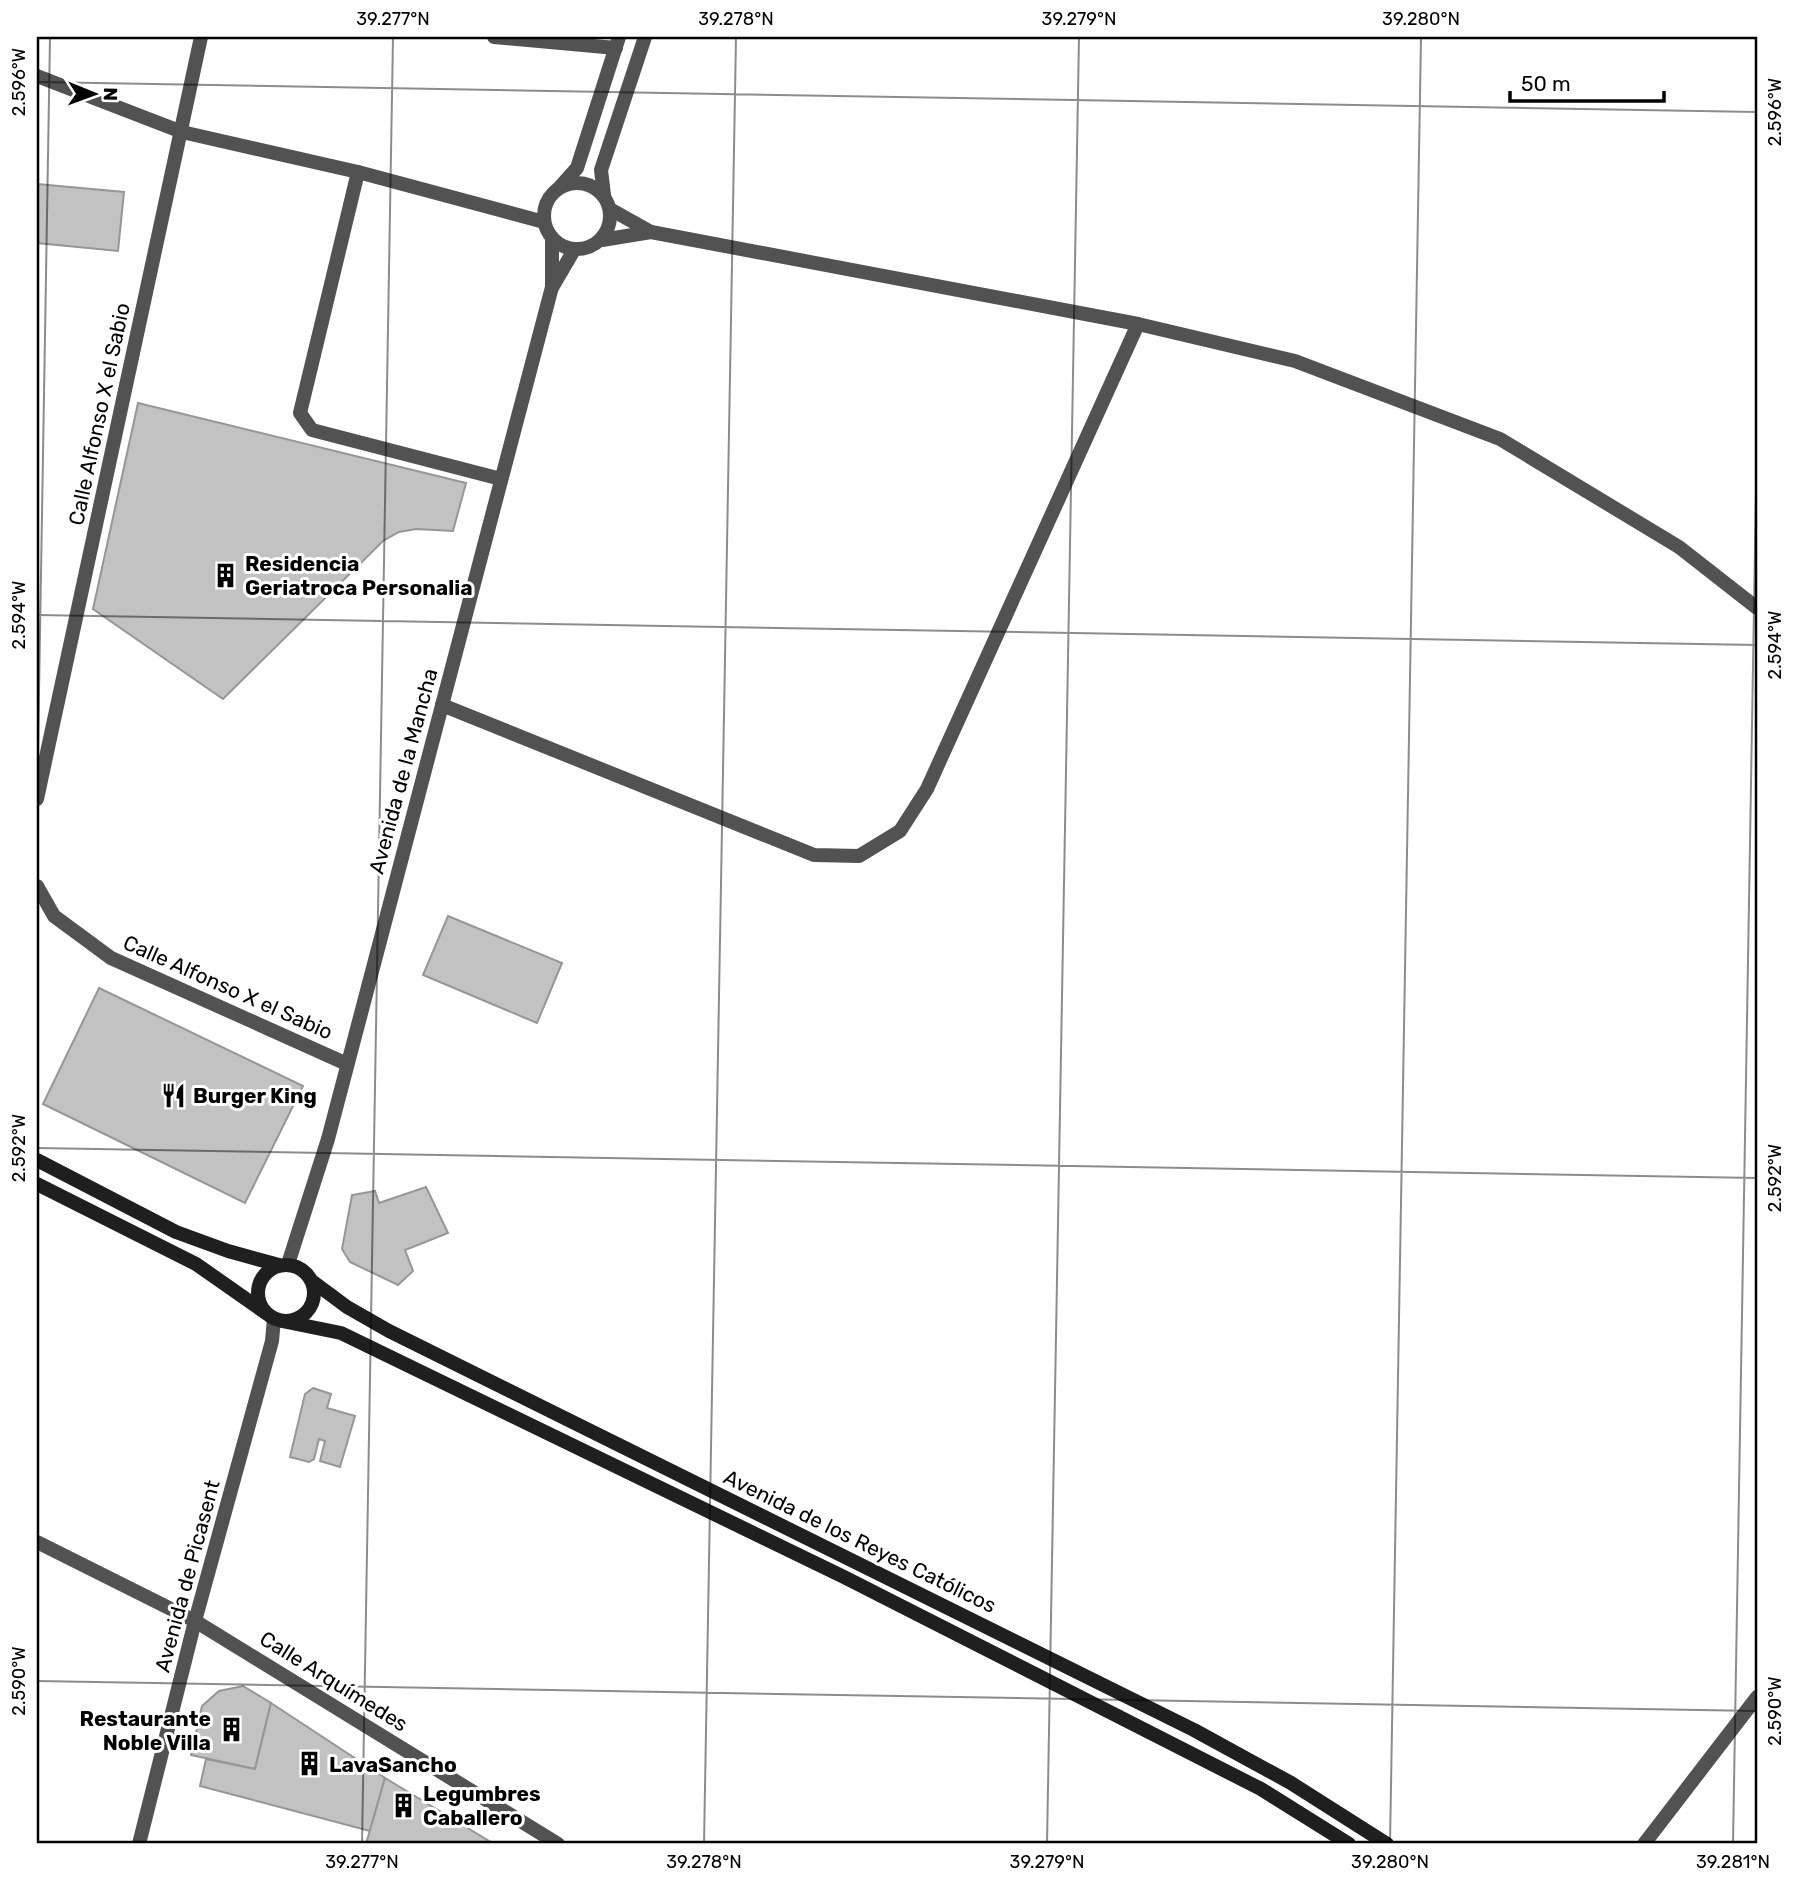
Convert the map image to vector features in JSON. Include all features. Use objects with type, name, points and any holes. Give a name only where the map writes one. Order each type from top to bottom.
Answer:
[{"type":"street","name":"Calle Alfonso X el Sabio","points":[[37,799],[201,37]]},
{"type":"street","points":[[494,37],[617,42],[577,168],[547,203],[544,222],[552,238],[574,250],[584,249],[602,240],[651,232],[1138,324],[1295,361],[1500,439],[1679,547],[1757,608]]},
{"type":"street","points":[[602,240],[611,220],[601,170],[645,37]]},
{"type":"street","points":[[37,76],[182,132],[507,209],[544,222]]},
{"type":"street","points":[[358,172],[300,413],[312,430],[501,479]]},
{"type":"street","points":[[561,187],[569,183],[589,184],[607,202],[651,232]]},
{"type":"street","points":[[507,209],[547,203]]},
{"type":"street","name":"Avenida de la Mancha","points":[[284,1264],[299,1236],[347,1064],[552,287],[552,238]]},
{"type":"street","name":"Avenida de la Mancha","points":[[552,287],[574,250]]},
{"type":"street","points":[[442,705],[814,855],[859,856],[900,831],[927,789],[1138,324]]},
{"type":"street","name":"Calle Alfonso X el Sabio","points":[[37,886],[54,916],[111,958],[347,1064]]},
{"type":"street","points":[[37,1160],[176,1232],[228,1251],[298,1266],[312,1281],[314,1299],[308,1311],[300,1318],[274,1318],[259,1304],[259,1283],[270,1269],[284,1264]]},
{"type":"street","name":"Avenida de los Reyes Católicos","points":[[37,1184],[197,1264],[274,1318],[341,1333],[844,1577],[1261,1789],[1349,1844]]},
{"type":"street","name":"Avenida de los Reyes Católicos","points":[[312,1281],[347,1307],[401,1337],[1194,1730],[1291,1783],[1387,1844]]},
{"type":"street","name":"Avenida de Picasent","points":[[139,1844],[195,1621],[272,1341],[274,1318]]},
{"type":"street","name":"Calle Arquímedes","points":[[37,1542],[195,1621],[558,1844]]},
{"type":"street","points":[[1644,1844],[1757,1697]]},
{"type":"building","points":[[37,184],[124,192],[118,251],[37,243]]},
{"type":"building","name":"Residencia Geriatroca Personalia","points":[[138,403],[466,483],[453,531],[416,529],[399,532],[383,541],[223,699],[93,609]]},
{"type":"building","points":[[448,916],[562,963],[537,1023],[423,975]]},
{"type":"building","name":"Burger King","points":[[99,988],[303,1086],[245,1203],[43,1104]]},
{"type":"building","points":[[426,1187],[448,1233],[405,1250],[413,1271],[398,1285],[350,1262],[342,1249],[352,1195],[375,1191],[379,1203]]},
{"type":"building","points":[[313,1388],[331,1394],[327,1408],[355,1416],[340,1467],[320,1461],[325,1441],[319,1439],[314,1459],[309,1462],[290,1457],[305,1394]]},
{"type":"building","name":"Restaurante Noble Villa","points":[[243,1686],[271,1703],[255,1769],[191,1755],[202,1706],[219,1691]]},
{"type":"building","name":"LavaSancho","points":[[271,1703],[385,1778],[370,1831],[200,1786],[206,1759],[255,1769]]},
{"type":"building","name":"Legumbres Caballero","points":[[385,1778],[494,1844],[366,1844]]},
{"type":"place","name":"Residencia Geriatroca Personalia","points":[[225,575]]},
{"type":"place","name":"Burger King","points":[[173,1095]]},
{"type":"place","name":"Restaurante Noble Villa","points":[[231,1730]]},
{"type":"place","name":"LavaSancho","points":[[309,1764]]},
{"type":"place","name":"Legumbres Caballero","points":[[403,1805]]}]
